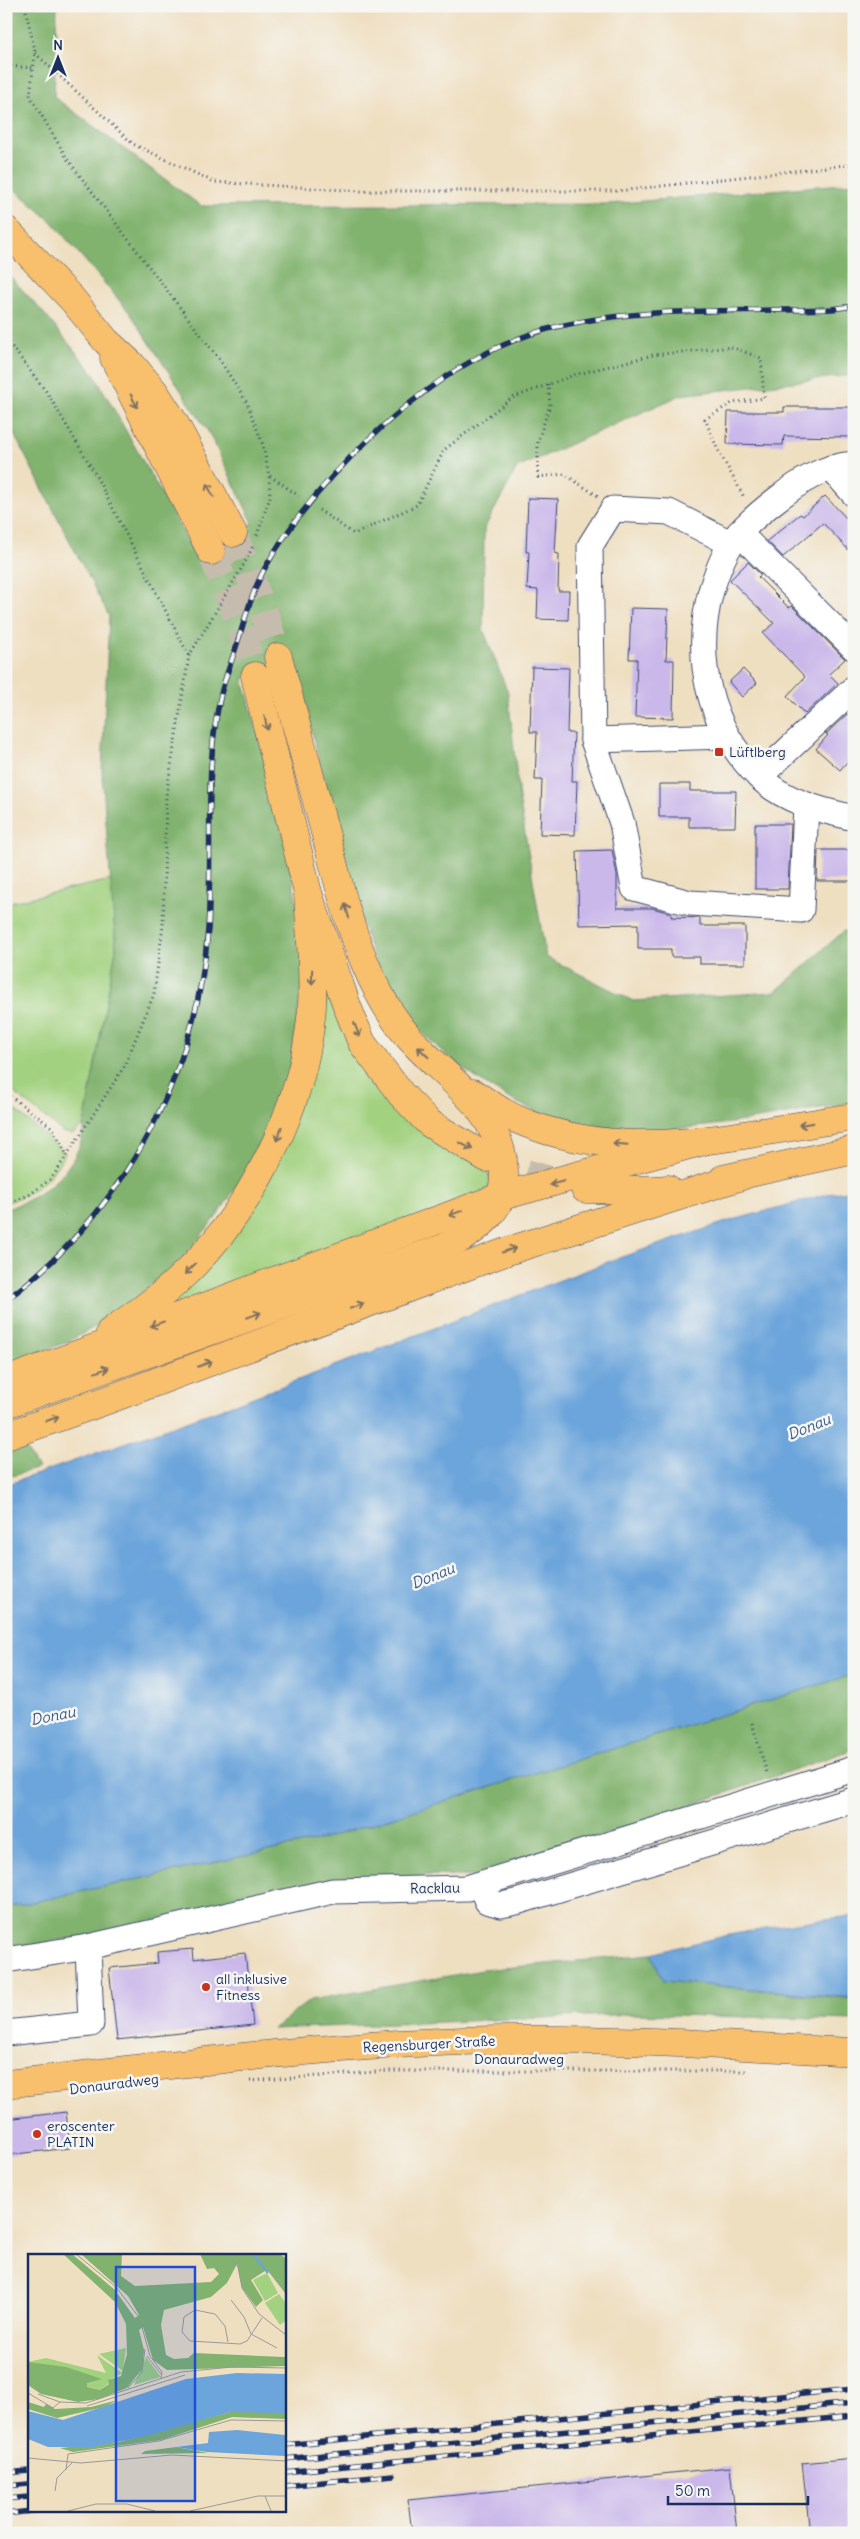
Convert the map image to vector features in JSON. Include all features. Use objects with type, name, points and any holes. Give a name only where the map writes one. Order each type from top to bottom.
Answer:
[{"type":"main road","points":[[6,230],[72,299],[106,341],[132,365],[154,391],[174,422],[232,533]]},
{"type":"main road","points":[[106,341],[212,550]]},
{"type":"main road","points":[[6,1404],[446,1247],[483,1224],[493,1213],[502,1196],[503,1162],[500,1145],[482,1112],[459,1085],[415,1044],[398,1023],[367,969],[357,945],[337,879],[278,657]]},
{"type":"main road","points":[[255,676],[308,893],[362,1043],[401,1094],[429,1123],[487,1158]]},
{"type":"main road","points":[[19,1376],[107,1334],[176,1283],[208,1250],[230,1221],[259,1176],[274,1147],[294,1097],[312,1009],[308,893]]},
{"type":"main road","points":[[459,1085],[515,1118],[552,1132],[581,1139],[640,1145],[704,1141],[854,1117]]},
{"type":"main road","points":[[19,1376],[502,1196],[704,1141]]},
{"type":"main road","points":[[585,1189],[655,1190],[742,1176],[854,1150]]},
{"type":"main road","points":[[6,1436],[508,1250],[742,1176]]},
{"type":"main road","name":"Regensburger Straße","points":[[6,2084],[180,2064],[394,2044],[498,2040],[608,2040],[854,2052]]},
{"type":"street","points":[[854,494],[842,466],[803,480],[742,531],[716,574],[704,622],[702,651],[712,703],[727,736],[759,777],[806,806],[854,818]]},
{"type":"street","points":[[806,806],[801,910],[690,904],[634,888],[622,823],[593,740],[590,546],[613,510],[669,512],[742,531],[854,648]]},
{"type":"street","points":[[759,777],[854,688]]},
{"type":"street","points":[[593,740],[727,736]]},
{"type":"street","name":"Racklau","points":[[6,1960],[88,1947],[333,1891],[467,1888],[854,1769]]},
{"type":"street","points":[[480,1884],[487,1901],[501,1905],[516,1902],[854,1800]]},
{"type":"street","points":[[6,2033],[91,2024],[88,1947]]},
{"type":"path","points":[[6,1204],[29,1196],[52,1178],[66,1152],[124,1067],[154,994],[163,926],[166,796],[189,656],[244,564],[263,524],[270,497],[270,476],[263,445],[247,403],[219,359],[68,160],[30,96],[35,52],[24,6]]},
{"type":"path","points":[[35,52],[133,144],[214,182],[361,191],[618,191],[854,164]]},
{"type":"path","points":[[6,66],[33,68]]},
{"type":"path","points":[[6,339],[48,394],[93,470],[189,656]]},
{"type":"path","points":[[319,510],[354,534],[417,505],[444,450],[512,398],[574,375],[654,355],[731,347],[761,358],[764,398],[732,402],[706,419],[717,448],[742,531]]},
{"type":"path","points":[[548,384],[550,405],[538,441],[538,478],[564,474],[589,488],[613,510]]},
{"type":"path","points":[[270,476],[298,496]]},
{"type":"path","points":[[6,1093],[53,1128],[66,1152]]},
{"type":"path","points":[[752,1724],[763,1758]]},
{"type":"path","name":"Donauradweg","points":[[242,2082],[388,2070],[755,2071]]},
{"type":"green space","points":[[6,6],[57,6],[54,97],[201,206],[609,204],[854,183],[854,375],[681,395],[517,468],[484,529],[483,629],[508,693],[519,798],[546,957],[633,1001],[775,992],[844,931],[854,932],[854,1102],[783,1115],[704,1126],[626,1129],[589,1126],[555,1118],[527,1107],[486,1085],[450,1058],[428,1039],[408,1017],[390,993],[377,967],[358,911],[342,854],[301,684],[291,651],[243,679],[284,829],[306,957],[286,1096],[255,1159],[217,1216],[182,1259],[115,1316],[71,1340],[6,1367],[6,1209],[34,1197],[47,1188],[68,1167],[76,1154],[81,1140],[116,949],[102,773],[109,616],[6,419],[6,272],[41,310],[94,374],[198,559],[253,523],[209,433],[130,313],[52,222],[6,182]]},
{"type":"green space","points":[[111,880],[116,949],[84,1125],[73,1134],[64,1133],[6,1086],[6,903]]},
{"type":"green space","points":[[322,980],[437,1140],[490,1172],[489,1192],[139,1322],[217,1250]]},
{"type":"green space","points":[[6,1102],[65,1153],[54,1171],[42,1184],[17,1199],[6,1203]]},
{"type":"green space","points":[[23,1445],[38,1468],[6,1478],[6,1450]]},
{"type":"green space","points":[[854,1674],[854,1749],[482,1877],[432,1875],[335,1884],[86,1936],[6,1949],[6,1908],[323,1839]]},
{"type":"green space","points":[[652,1954],[663,1981],[854,1999],[854,2020],[637,2014],[273,2029],[310,2000],[483,1970]]},
{"type":"water","name":"Donau","points":[[854,1190],[854,1674],[323,1839],[6,1908],[6,1485],[235,1404],[613,1260],[726,1222],[827,1194]]},
{"type":"water","points":[[854,1916],[854,1998],[663,1981],[652,1954],[752,1930]]},
{"type":"building","points":[[784,407],[852,407],[851,437],[784,436],[783,445],[727,444],[728,412],[784,412]]},
{"type":"building","points":[[825,496],[854,526],[854,556],[823,523],[783,557],[767,541],[800,514],[803,516]]},
{"type":"building","points":[[528,498],[558,499],[555,553],[559,554],[558,591],[569,591],[568,620],[537,619],[538,590],[527,589],[529,552],[526,552]]},
{"type":"building","points":[[748,562],[761,575],[758,577],[789,608],[792,606],[845,659],[829,674],[838,683],[805,714],[787,696],[805,677],[763,633],[774,623],[730,580]]},
{"type":"building","points":[[631,608],[668,609],[666,660],[674,660],[673,718],[635,717],[637,659],[629,659]]},
{"type":"building","points":[[532,667],[569,668],[567,733],[574,733],[572,781],[577,781],[575,835],[540,834],[542,780],[535,780],[537,732],[530,732]]},
{"type":"building","points":[[743,669],[757,683],[742,697],[729,682]]},
{"type":"building","points":[[847,714],[854,719],[854,754],[840,770],[816,749],[828,735],[826,734]]},
{"type":"building","points":[[659,784],[690,784],[690,791],[736,791],[735,827],[689,827],[689,817],[659,817]]},
{"type":"building","points":[[755,824],[791,824],[788,889],[755,889]]},
{"type":"building","points":[[612,850],[617,875],[617,908],[652,908],[671,913],[671,917],[700,918],[700,926],[745,926],[745,964],[700,964],[700,957],[671,957],[671,949],[638,949],[638,924],[579,925],[577,851]]},
{"type":"building","points":[[818,850],[854,850],[854,881],[817,881]]},
{"type":"building","points":[[193,1949],[194,1959],[245,1953],[253,2025],[117,2040],[109,1968],[158,1963],[157,1952]]},
{"type":"building","name":"eroscenter PLATIN","points":[[66,2112],[70,2148],[6,2155],[6,2119]]},
{"type":"building","points":[[854,2458],[854,2533],[810,2533],[802,2463]]},
{"type":"building","points":[[730,2467],[737,2533],[412,2533],[408,2500]]},
{"type":"tunnel","points":[[233,533],[265,615],[278,657]]},
{"type":"tunnel","points":[[211,551],[235,611],[255,676]]},
{"type":"tunnel","points":[[487,1158],[515,1170],[564,1184]]},
{"type":"railway","points":[[6,1300],[48,1265],[85,1226],[118,1183],[147,1137],[170,1088],[188,1036],[201,983],[208,929],[212,753],[215,723],[224,681],[260,577],[288,532],[313,498],[371,437],[435,384],[483,355],[533,333],[560,326],[626,315],[695,311],[832,309],[854,306]]},
{"type":"railway","points":[[285,2445],[854,2389]]},
{"type":"railway","points":[[285,2459],[854,2403]]},
{"type":"railway","points":[[285,2472],[854,2416]]},
{"type":"railway","points":[[6,2473],[28,2471]]},
{"type":"railway","points":[[285,2486],[393,2475]]},
{"type":"railway","points":[[6,2486],[28,2484]]},
{"type":"railway","points":[[6,2499],[28,2497]]},
{"type":"railway","points":[[6,2514],[28,2511]]},
{"type":"place","name":"Lüftlberg","points":[[719,752]]},
{"type":"place","name":"all inklusive Fitness","points":[[206,1987]]},
{"type":"place","name":"eroscenter PLATIN","points":[[37,2134]]}]
